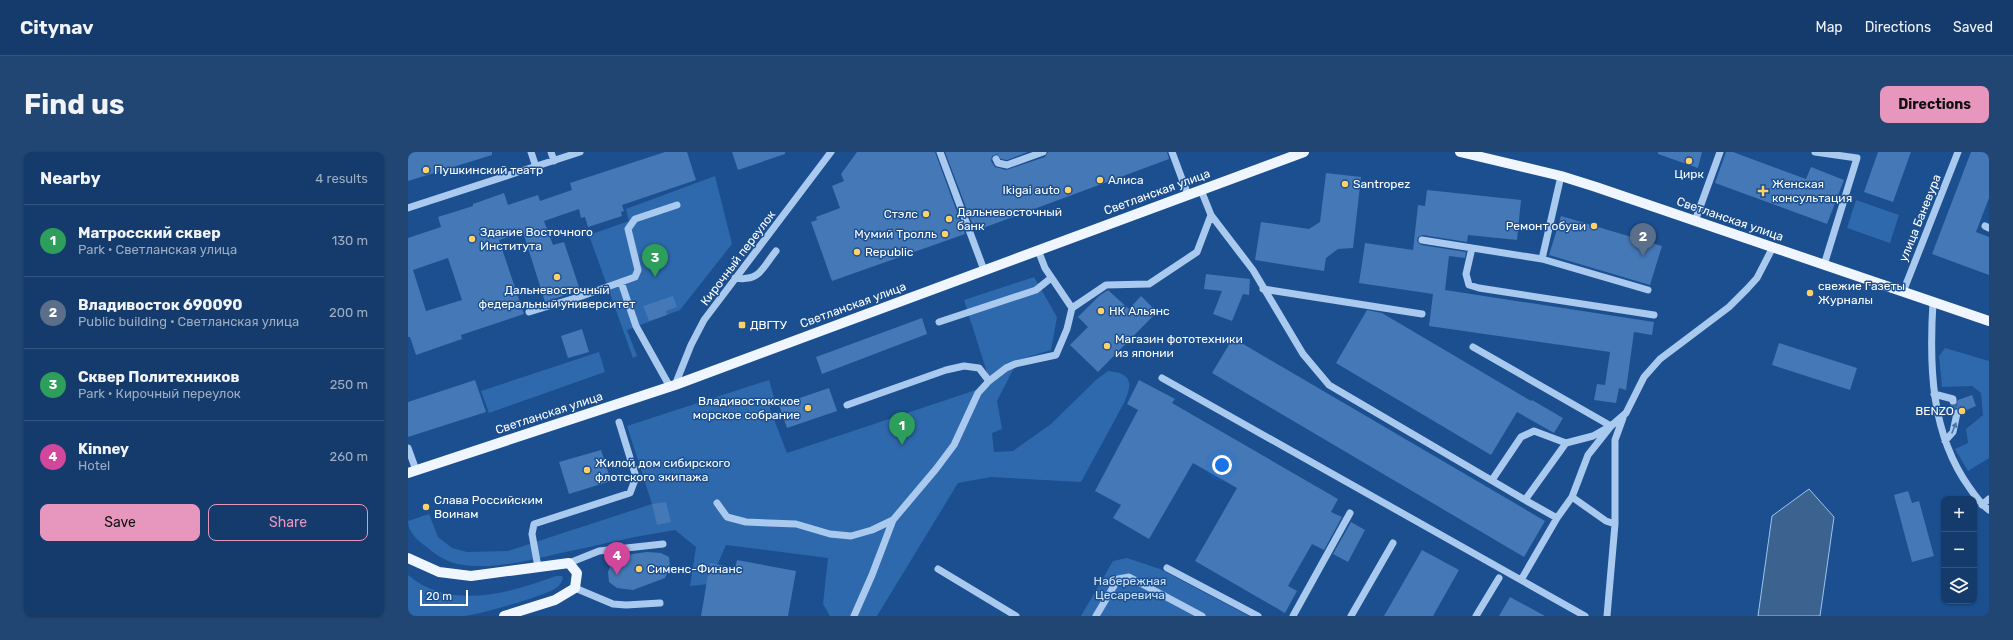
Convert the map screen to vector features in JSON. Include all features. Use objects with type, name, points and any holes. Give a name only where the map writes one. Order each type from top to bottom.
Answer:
[{"type":"main road","name":"Светланская улица","points":[[412,471],[673,386],[1304,152]]},
{"type":"main road","name":"Светланская улица","points":[[1460,152],[1561,176],[1989,321]]},
{"type":"main road","points":[[408,558],[439,572],[471,576],[569,563],[578,573],[575,588],[555,600],[504,616]]},
{"type":"street","points":[[531,152],[536,166]]},
{"type":"street","points":[[551,152],[554,161]]},
{"type":"street","points":[[408,208],[580,152]]},
{"type":"street","name":"Кирочный переулок","points":[[673,386],[704,320],[831,152]]},
{"type":"street","points":[[940,152],[984,270]]},
{"type":"street","points":[[996,159],[998,163],[1007,165],[1043,152]]},
{"type":"street","points":[[1172,152],[1188,195]]},
{"type":"street","points":[[1695,221],[1720,152]]},
{"type":"street","points":[[1816,152],[1858,155],[1824,265]]},
{"type":"street","name":"улица Баневура","points":[[1903,292],[1958,152]]},
{"type":"street","points":[[1542,259],[1561,176]]},
{"type":"street","points":[[1201,190],[1211,215],[1253,270],[1303,354],[1329,385],[1557,518]]},
{"type":"street","points":[[529,312],[582,296],[635,277],[638,270],[628,229],[634,219],[677,205]]},
{"type":"street","points":[[854,616],[872,575],[893,520],[936,469],[954,444],[978,393],[989,381],[1015,364],[1056,355],[1067,329],[1072,308],[1106,285],[1149,284],[1197,252],[1211,215]]},
{"type":"street","points":[[1422,240],[1542,259],[1648,290]]},
{"type":"street","points":[[1607,616],[1615,524],[1615,440],[1619,426],[1644,377],[1660,359],[1729,307],[1747,289],[1757,278],[1773,247]]},
{"type":"street","points":[[1472,248],[1466,274],[1469,285],[1478,288],[1654,315]]},
{"type":"street","points":[[735,278],[747,280],[755,277],[776,250]]},
{"type":"street","points":[[1038,250],[1045,268],[1072,308]]},
{"type":"street","points":[[940,322],[1036,290],[1051,278]]},
{"type":"street","points":[[621,282],[636,326],[673,386]]},
{"type":"street","points":[[1263,288],[1422,314]]},
{"type":"street","points":[[1933,302],[1930,340],[1934,394],[1944,441],[1956,470],[1982,505],[1989,510]]},
{"type":"street","points":[[1473,347],[1611,426]]},
{"type":"street","points":[[847,405],[946,370],[964,366],[979,368],[989,381]]},
{"type":"street","points":[[1162,378],[1585,616]]},
{"type":"street","points":[[1934,394],[1953,399],[1953,401]]},
{"type":"street","points":[[1521,580],[1557,518],[1572,497],[1588,455],[1611,426],[1626,413]]},
{"type":"street","points":[[1944,441],[1953,432],[1957,413]]},
{"type":"street","points":[[538,567],[532,534],[534,524],[630,493],[636,477],[619,422]]},
{"type":"street","points":[[1492,480],[1521,437],[1534,431],[1566,443],[1593,436],[1611,426]]},
{"type":"street","points":[[1525,500],[1566,443]]},
{"type":"street","points":[[408,448],[412,471]]},
{"type":"street","points":[[1572,497],[1606,521],[1615,524]]},
{"type":"street","points":[[1982,505],[1989,499]]},
{"type":"street","points":[[717,503],[727,517],[746,522],[796,524],[830,534],[851,536],[872,530],[893,520]]},
{"type":"street","points":[[1293,616],[1350,513]]},
{"type":"street","points":[[1351,616],[1393,543]]},
{"type":"street","points":[[569,563],[600,551],[663,544]]},
{"type":"street","points":[[1167,568],[1258,616]]},
{"type":"street","points":[[938,569],[1016,616]]},
{"type":"street","points":[[1096,616],[1118,578],[1129,577],[1202,616]]},
{"type":"street","points":[[1476,616],[1499,578]]},
{"type":"street","points":[[575,588],[613,604],[626,605],[660,603]]},
{"type":"green space","points":[[715,176],[732,244],[680,310],[627,330],[637,356],[633,358],[589,235],[629,221],[626,209]]},
{"type":"green space","points":[[1856,200],[1899,215],[1890,243],[1847,228]]},
{"type":"green space","points":[[1034,277],[1057,317],[1051,350],[1018,360],[997,401],[1002,429],[992,433],[994,452],[1013,451],[1051,424],[1096,380],[1108,371],[1122,374],[1128,380],[1129,390],[1124,403],[1081,482],[991,477],[958,483],[877,616],[830,616],[823,604],[828,558],[726,545],[709,584],[690,586],[696,547],[675,530],[510,564],[471,566],[453,563],[444,559],[418,540],[409,528],[408,521],[429,514],[438,537],[452,548],[467,552],[508,551],[652,504],[627,426],[769,380],[774,397],[770,409],[787,453],[991,385],[964,300]]},
{"type":"green space","points":[[1945,348],[1989,361],[1989,458],[1968,471],[1955,449],[1968,443],[1966,429],[1983,415],[1981,393],[1972,386],[1942,387],[1939,356]]},
{"type":"green space","points":[[599,352],[605,372],[489,413],[481,391]]},
{"type":"green space","name":"Набережная Цесаревича","points":[[1127,558],[1160,569],[1249,616],[1081,616],[1113,561]]},
{"type":"green space","points":[[408,575],[425,586],[442,593],[461,596],[500,593],[556,576],[562,576],[563,578],[559,586],[549,591],[511,605],[471,615],[408,616]]},
{"type":"shaded area","points":[[1809,489],[1834,517],[1820,616],[1758,616],[1772,516]]},
{"type":"building","name":"Пушкинский театр","points":[[408,152],[492,152],[492,155],[408,181]]},
{"type":"building","points":[[665,152],[687,152],[696,180],[622,205],[624,211],[621,212],[622,216],[588,227],[585,217],[581,218],[579,209],[544,221],[553,245],[564,242],[580,290],[545,302],[523,232],[499,240],[524,314],[461,335],[462,339],[416,355],[410,337],[408,337],[408,238],[441,227],[438,217],[473,206],[473,204],[504,193],[508,205],[538,195],[540,201],[572,190],[570,183]],"holes":[[[448,258],[462,300],[426,311],[413,270]]]},
{"type":"building","points":[[732,152],[785,152],[785,154],[738,170]]},
{"type":"building","points":[[857,152],[935,152],[965,234],[832,281],[811,222],[817,220],[816,217],[840,208],[832,186],[844,181],[841,174]]},
{"type":"building","points":[[945,152],[1028,152],[1007,160],[1001,159],[997,154],[992,156],[991,161],[995,167],[1006,170],[1045,157],[1048,152],[1167,152],[1169,159],[975,231]]},
{"type":"building","name":"Цирк","points":[[1658,152],[1702,152],[1698,168],[1658,154]]},
{"type":"building","points":[[1726,152],[1733,152],[1806,179],[1811,167],[1844,180],[1827,224],[1715,183]]},
{"type":"building","points":[[1878,152],[1911,152],[1893,202],[1864,192]]},
{"type":"building","points":[[1971,152],[1989,152],[1989,198],[1976,232],[1989,237],[1989,275],[1932,254]]},
{"type":"building","points":[[1326,173],[1361,177],[1353,248],[1338,249],[1326,258],[1324,271],[1255,260],[1261,222],[1309,229],[1320,222]]},
{"type":"building","points":[[1427,190],[1521,200],[1517,240],[1468,235],[1467,242],[1423,235],[1418,237],[1417,241],[1421,245],[1466,252],[1465,258],[1449,256],[1445,290],[1654,322],[1652,335],[1634,332],[1626,390],[1619,388],[1616,403],[1594,400],[1597,384],[1605,385],[1610,352],[1429,326],[1433,294],[1359,283],[1365,243],[1413,250],[1418,205],[1425,206]]},
{"type":"building","points":[[1561,216],[1662,246],[1650,285],[1549,255]]},
{"type":"building","points":[[1206,274],[1250,279],[1249,295],[1243,294],[1232,321],[1213,314],[1222,291],[1204,289]]},
{"type":"building","points":[[1108,290],[1129,309],[1141,296],[1157,312],[1098,372],[1070,345],[1088,327],[1078,317],[1099,296]]},
{"type":"building","points":[[673,296],[677,307],[666,311],[667,315],[649,321],[643,306]]},
{"type":"building","points":[[1367,310],[1382,313],[1531,401],[1532,400],[1563,418],[1554,433],[1517,412],[1491,455],[1336,363]]},
{"type":"building","points":[[922,318],[927,334],[822,374],[816,357]]},
{"type":"building","points":[[582,329],[589,352],[568,358],[561,336]]},
{"type":"building","points":[[1233,338],[1545,521],[1524,557],[1212,373]]},
{"type":"building","points":[[1779,343],[1857,368],[1850,390],[1772,365]]},
{"type":"building","points":[[475,380],[486,412],[408,437],[408,402]]},
{"type":"building","points":[[1139,380],[1175,399],[1172,403],[1338,499],[1331,512],[1342,517],[1324,550],[1312,544],[1288,586],[1297,591],[1285,613],[1195,561],[1237,488],[1193,463],[1149,539],[1113,518],[1121,505],[1095,491],[1138,410],[1127,404]]},
{"type":"building","name":"Владивостокское морское собрание","points":[[829,388],[837,411],[787,428],[779,405]]},
{"type":"building","points":[[1972,395],[1976,406],[1962,412],[1956,408],[1952,411],[1950,405],[1955,405],[1958,400]]},
{"type":"building","points":[[601,450],[611,481],[569,494],[559,462]]},
{"type":"building","points":[[1908,491],[1912,503],[1919,501],[1934,556],[1912,562],[1894,495]]},
{"type":"building","points":[[666,502],[671,522],[657,525],[652,504]]},
{"type":"building","points":[[1351,522],[1365,530],[1348,562],[1333,554]]},
{"type":"building","points":[[1422,550],[1459,570],[1433,616],[1384,616]]},
{"type":"building","name":"Сименс-Финанс","points":[[647,552],[661,553],[669,557],[670,567],[665,578],[633,590],[617,588],[609,582],[608,572],[611,565],[632,554]]},
{"type":"building","points":[[737,560],[796,571],[788,616],[701,616],[710,563],[735,568]]},
{"type":"building","points":[[1510,597],[1545,616],[1499,616]]},
{"type":"tunnel","points":[[1953,401],[1957,413]]},
{"type":"place","name":"Цирк","points":[[1689,161]]},
{"type":"place","name":"Пушкинский театр","points":[[426,170]]},
{"type":"place","name":"Алиса","points":[[1100,180]]},
{"type":"place","name":"Santropez","points":[[1345,184]]},
{"type":"place","name":"Ikigai auto","points":[[1068,190]]},
{"type":"place","name":"Женская консультация","points":[[1763,191]]},
{"type":"place","name":"Стэлс","points":[[926,214]]},
{"type":"place","name":"Дальневосточный банк","points":[[949,219]]},
{"type":"place","name":"Ремонт обуви","points":[[1594,226]]},
{"type":"place","name":"Мумий Тролль","points":[[945,234]]},
{"type":"place","name":"Здание Восточного Института","points":[[472,239]]},
{"type":"place","name":"Republic","points":[[857,252]]},
{"type":"place","name":"Владивосток 690090","points":[[1643,256]]},
{"type":"place","name":"Дальневосточный федеральный университет","points":[[557,277]]},
{"type":"place","name":"Сквер Политехников","points":[[655,277]]},
{"type":"place","name":"свежие Газеты Журналы","points":[[1810,293]]},
{"type":"place","name":"НК Альянс","points":[[1101,311]]},
{"type":"place","name":"ДВГТУ","points":[[742,325]]},
{"type":"place","name":"Магазин фототехники из японии","points":[[1107,346]]},
{"type":"place","name":"Владивостокское морское собрание","points":[[808,408]]},
{"type":"place","name":"BENZO","points":[[1962,411]]},
{"type":"place","name":"Матросский сквер","points":[[902,445]]},
{"type":"place","name":"Жилой дом сибирского флотского экипажа","points":[[587,470]]},
{"type":"place","name":"Слава Российским Воинам","points":[[426,507]]},
{"type":"place","name":"Сименс-Финанс","points":[[639,569]]},
{"type":"place","name":"Kinney","points":[[617,575]]}]
